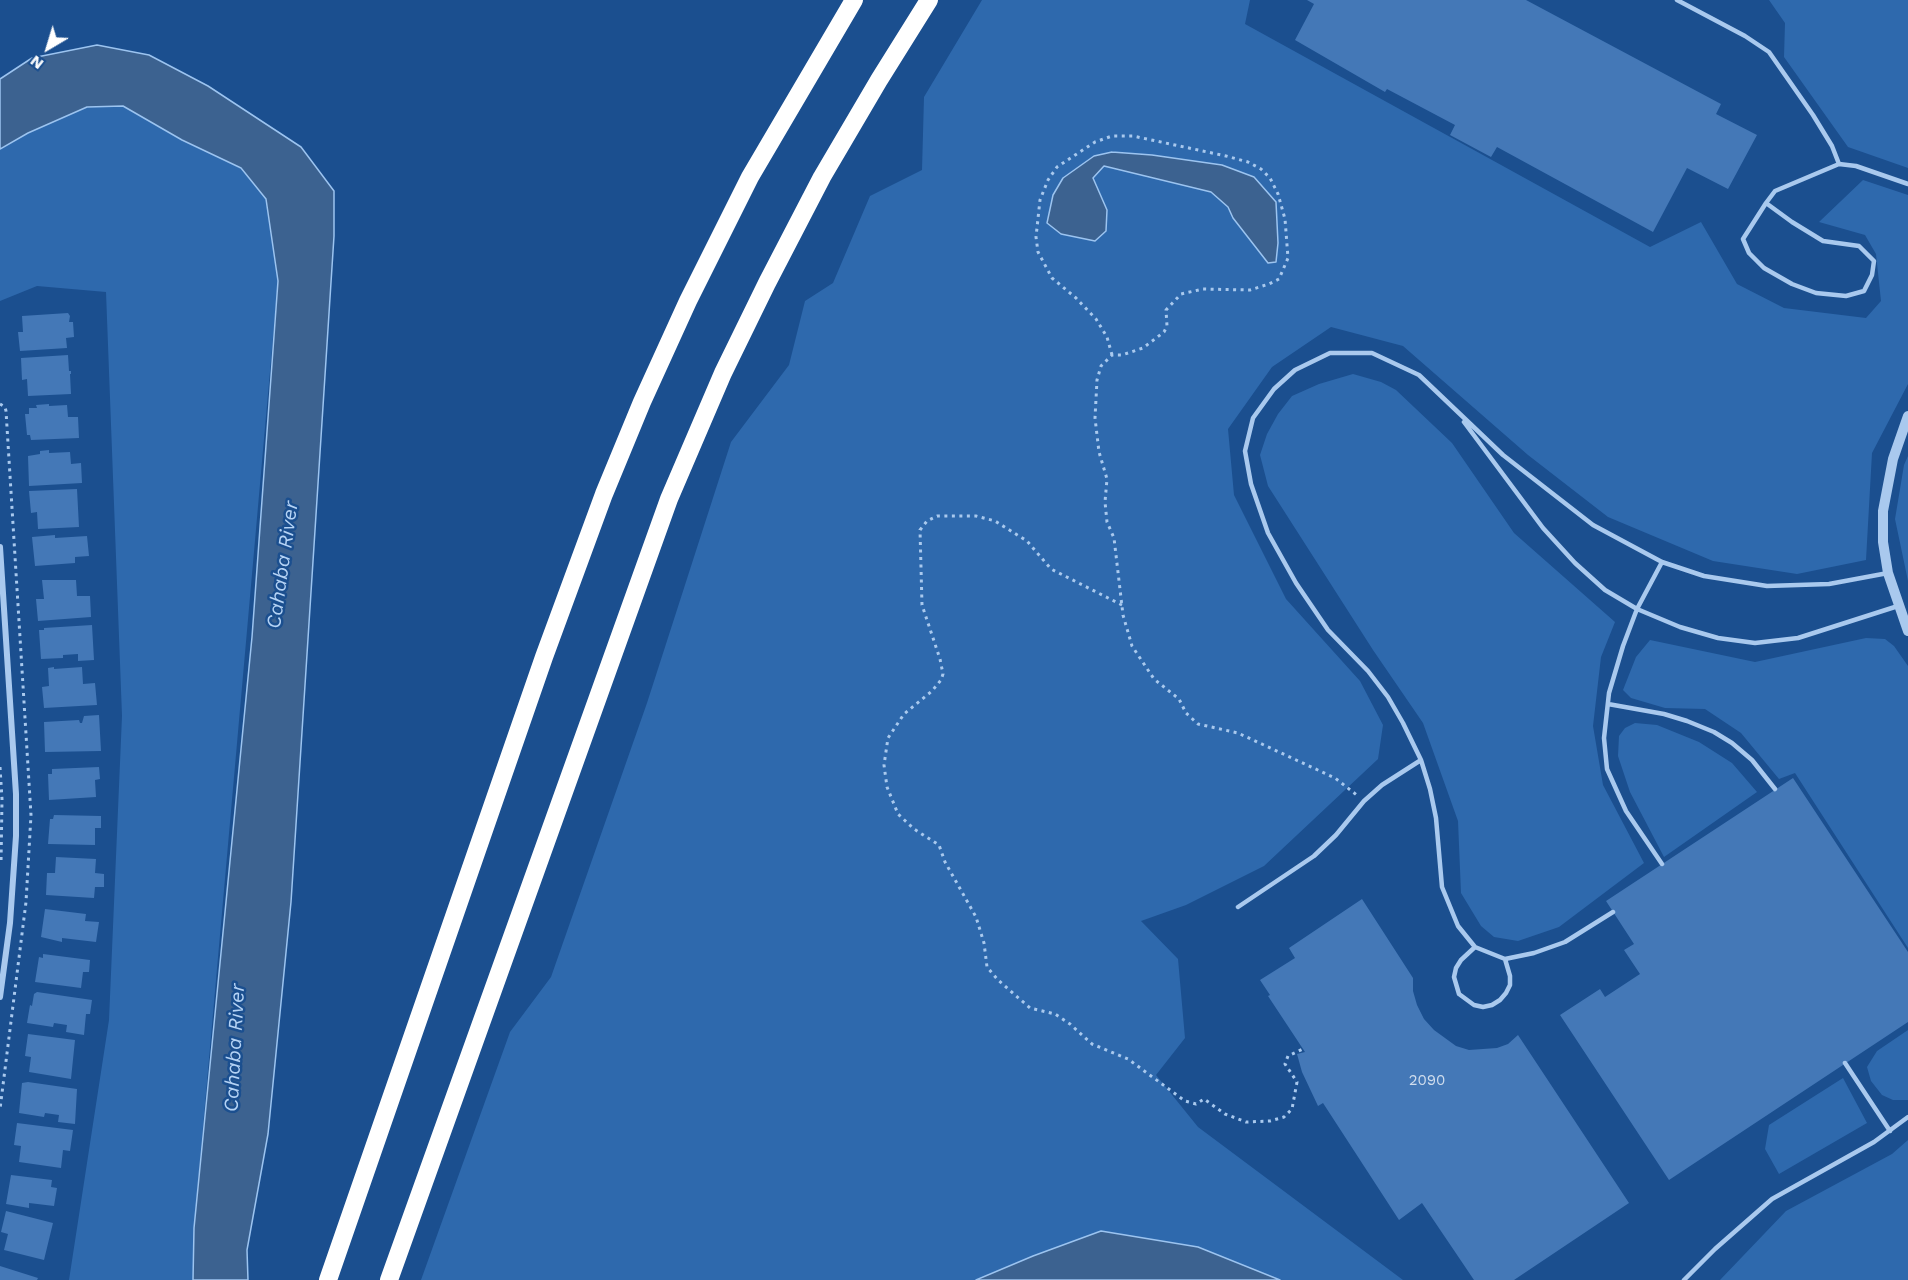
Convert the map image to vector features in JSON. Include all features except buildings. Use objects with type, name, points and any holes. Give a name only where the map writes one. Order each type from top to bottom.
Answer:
[{"type":"highway","points":[[328,1280],[566,596],[642,402],[688,301],[750,177],[854,0]]},
{"type":"highway","points":[[389,1280],[669,499],[723,373],[766,283],[822,177],[928,0]]},
{"type":"street","points":[[1908,416],[1893,459],[1882,511],[1882,542],[1888,573],[1908,631]]},
{"type":"street","points":[[0,547],[16,794],[16,836],[11,912],[0,997]]},
{"type":"lane","points":[[1677,0],[1745,36],[1769,52],[1813,115],[1832,146],[1839,164]]},
{"type":"lane","points":[[1766,203],[1791,222],[1823,241],[1859,246],[1874,261],[1872,275],[1864,291],[1846,296],[1816,293],[1792,284],[1764,268],[1749,253],[1743,238],[1766,203],[1775,191],[1839,164],[1856,166],[1908,183]]},
{"type":"lane","points":[[1613,912],[1565,942],[1534,953],[1505,959],[1475,947],[1458,926],[1442,887],[1436,818],[1421,760],[1388,697],[1368,671],[1328,630],[1296,583],[1268,533],[1251,484],[1245,451],[1253,418],[1274,389],[1295,370],[1330,353],[1372,353],[1419,375],[1503,455],[1593,525],[1662,562],[1704,576],[1767,586],[1829,584],[1888,573]]},
{"type":"lane","points":[[1455,410],[1543,528],[1605,590],[1637,609],[1680,627],[1718,638],[1755,644],[1798,638],[1898,606]]},
{"type":"lane","points":[[1662,562],[1637,609],[1623,646],[1610,693],[1604,738],[1607,769],[1626,811],[1662,864]]},
{"type":"lane","points":[[1608,704],[1664,714],[1714,732],[1732,743],[1752,760],[1775,789]]},
{"type":"lane","points":[[1238,908],[1314,856],[1336,835],[1364,801],[1382,785],[1421,760]]},
{"type":"lane","points":[[1475,947],[1461,960],[1454,977],[1459,994],[1474,1005],[1483,1007],[1492,1005],[1506,993],[1510,976],[1505,959]]},
{"type":"lane","points":[[1845,1064],[1890,1131]]},
{"type":"lane","points":[[1684,1280],[1715,1249],[1772,1199],[1890,1131],[1908,1117]]},
{"type":"path","points":[[1112,355],[1107,337],[1096,319],[1052,278],[1038,252],[1036,237],[1040,200],[1048,180],[1057,167],[1095,142],[1112,136],[1133,136],[1226,156],[1248,162],[1261,169],[1270,178],[1278,194],[1285,219],[1288,258],[1279,279],[1269,285],[1250,290],[1203,288],[1181,294],[1166,310],[1167,326],[1164,332],[1143,348],[1122,355],[1112,355],[1101,366],[1097,380],[1095,418],[1099,452],[1107,479],[1105,502],[1107,522],[1114,538],[1122,605],[1132,646],[1154,679],[1179,699],[1186,713],[1198,724],[1238,733],[1325,773],[1364,801]]},
{"type":"path","points":[[1122,605],[1051,569],[1027,541],[995,521],[976,516],[937,516],[927,521],[920,530],[922,604],[943,674],[941,681],[932,691],[904,714],[888,738],[884,765],[887,787],[898,814],[914,829],[939,845],[945,862],[976,917],[984,943],[987,967],[998,980],[1030,1008],[1055,1014],[1092,1044],[1128,1059],[1185,1101],[1196,1104],[1204,1099],[1225,1114],[1246,1122],[1270,1121],[1284,1117],[1292,1109],[1297,1082],[1285,1064],[1288,1056],[1303,1049]]},
{"type":"path","points":[[0,767],[1,873]]},
{"type":"shaded area","points":[[982,0],[1250,0],[1245,24],[1650,247],[1701,222],[1737,284],[1784,308],[1866,318],[1881,301],[1876,254],[1865,235],[1819,222],[1863,180],[1908,195],[1908,384],[1872,453],[1866,560],[1797,574],[1713,561],[1608,517],[1528,455],[1403,346],[1331,327],[1272,367],[1228,429],[1234,495],[1286,599],[1360,681],[1383,725],[1378,759],[1264,866],[1186,905],[1141,921],[1178,959],[1185,1038],[1156,1075],[1198,1127],[1403,1280],[1280,1280],[1198,1247],[1033,1256],[976,1280],[421,1280],[510,1032],[551,977],[647,703],[731,442],[789,365],[805,301],[833,283],[870,196],[922,170],[924,97]]},
{"type":"shaded area","points":[[1769,0],[1908,0],[1908,168],[1848,147],[1784,57],[1785,23]]},
{"type":"shaded area","points":[[123,106],[182,140],[240,168],[266,198],[278,281],[194,1228],[193,1280],[69,1280],[109,1020],[122,716],[106,292],[37,286],[0,301],[0,149],[28,133],[87,107]]},
{"type":"shaded area","points":[[1353,374],[1381,382],[1396,390],[1452,443],[1514,533],[1615,622],[1601,657],[1593,726],[1603,785],[1644,863],[1559,927],[1518,941],[1494,937],[1481,926],[1461,893],[1458,821],[1423,723],[1373,650],[1268,486],[1260,455],[1267,434],[1278,414],[1292,396],[1319,384]]},
{"type":"shaded area","points":[[1908,456],[1908,581],[1895,519],[1904,465]]},
{"type":"shaded area","points":[[1866,638],[1885,639],[1894,646],[1908,666],[1908,948],[1795,773],[1779,779],[1741,733],[1705,709],[1665,708],[1631,698],[1623,690],[1636,657],[1650,640],[1755,662]]},
{"type":"shaded area","points":[[1635,723],[1657,725],[1699,742],[1732,763],[1757,792],[1664,857],[1630,792],[1618,756],[1619,736],[1625,728]]},
{"type":"shaded area","points":[[1908,1030],[1908,1100],[1893,1100],[1882,1095],[1871,1081],[1867,1067],[1877,1051]]},
{"type":"shaded area","points":[[1843,1078],[1867,1123],[1779,1174],[1765,1149],[1769,1125]]},
{"type":"shaded area","points":[[1908,1140],[1908,1280],[1720,1280],[1786,1211],[1892,1154]]},
{"type":"water","name":"Cahaba River","points":[[97,45],[149,55],[208,86],[301,147],[334,191],[334,236],[291,902],[268,1134],[247,1250],[248,1280],[193,1280],[194,1228],[252,637],[278,281],[266,199],[241,168],[182,140],[123,106],[87,107],[28,133],[0,149],[0,79],[32,58]]},
{"type":"water","points":[[1112,152],[1222,165],[1254,177],[1276,202],[1278,243],[1276,262],[1268,263],[1233,218],[1228,207],[1211,192],[1104,166],[1093,178],[1107,210],[1106,231],[1095,241],[1061,234],[1047,223],[1053,195],[1063,178],[1094,156]]},
{"type":"water","points":[[1101,1231],[1198,1247],[1280,1280],[976,1280]]}]
